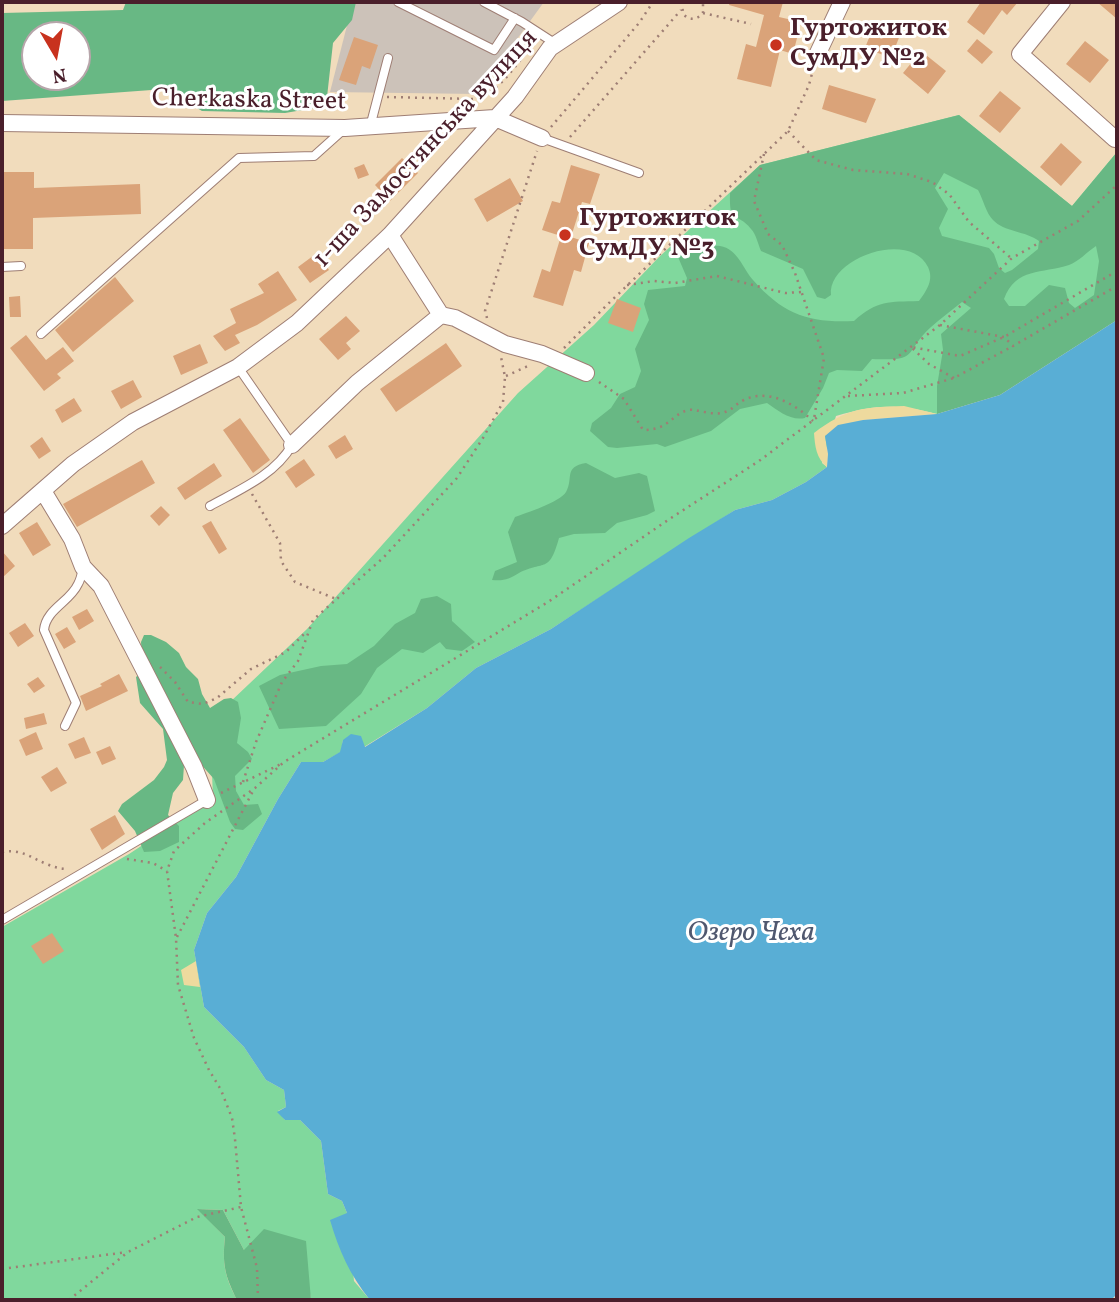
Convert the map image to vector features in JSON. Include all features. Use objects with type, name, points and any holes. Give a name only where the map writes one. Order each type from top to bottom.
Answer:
[{"type":"street","name":"1-ша Замостянська вулиця","points":[[2,526],[73,464],[133,422],[238,367],[296,323],[390,235],[515,97],[550,48],[619,2]]},
{"type":"street","points":[[818,53],[842,2]]},
{"type":"street","points":[[1062,2],[1020,54],[1115,139]]},
{"type":"street","points":[[495,118],[542,138]]},
{"type":"street","name":"Cherkaska Street","points":[[2,123],[345,128],[495,118]]},
{"type":"street","points":[[390,235],[441,315],[455,318],[505,344],[554,359],[586,373]]},
{"type":"street","points":[[292,445],[357,383],[441,315]]},
{"type":"street","points":[[43,491],[72,540],[83,567],[101,586],[194,767],[207,800]]},
{"type":"lane","points":[[398,2],[494,50],[515,18]]},
{"type":"lane","points":[[484,2],[556,44]]},
{"type":"lane","points":[[370,127],[387,58]]},
{"type":"lane","points":[[41,334],[239,158],[314,156],[345,128]]},
{"type":"lane","points":[[542,138],[639,173]]},
{"type":"lane","points":[[2,267],[21,266]]},
{"type":"lane","points":[[210,506],[284,459],[292,445],[238,367]]},
{"type":"lane","points":[[65,726],[76,703],[44,630],[49,615],[78,586],[83,567]]},
{"type":"lane","points":[[2,920],[207,800]]},
{"type":"path","points":[[243,782],[256,741],[282,682],[298,661],[313,620],[383,558],[457,478],[484,438],[503,402],[505,377],[502,358],[485,311],[542,138],[639,23],[653,2]]},
{"type":"path","points":[[562,146],[681,10],[682,2]]},
{"type":"path","points":[[703,13],[704,2]]},
{"type":"path","points":[[681,10],[691,19],[703,13],[751,24]]},
{"type":"path","points":[[377,97],[475,99],[484,96],[497,87],[541,35]]},
{"type":"path","points":[[554,359],[788,131],[809,85],[818,53]]},
{"type":"path","points":[[788,131],[816,160],[853,170],[907,174],[932,182],[948,194],[969,222],[1012,258]]},
{"type":"path","points":[[764,154],[754,201],[768,234],[782,245],[824,358],[813,421]]},
{"type":"path","points":[[207,800],[284,762],[548,602],[760,461],[940,325],[1012,258],[1078,220],[1117,185]]},
{"type":"path","points":[[911,347],[960,356],[1004,337],[1117,271]]},
{"type":"path","points":[[627,285],[654,281],[675,283],[717,276],[785,293],[801,292]]},
{"type":"path","points":[[845,396],[903,393],[954,378],[1117,286]]},
{"type":"path","points":[[940,325],[1004,337],[1013,346]]},
{"type":"path","points":[[911,347],[929,363],[954,378]]},
{"type":"path","points":[[505,377],[527,366]]},
{"type":"path","points":[[586,373],[624,399],[643,430],[653,430],[692,409],[701,413],[725,413],[745,398],[770,396],[798,407],[813,421]]},
{"type":"path","points":[[246,485],[280,543],[281,561],[295,582],[336,599]]},
{"type":"path","points":[[141,662],[158,666],[175,682],[188,702],[202,704],[217,698],[251,669],[286,652],[307,631]]},
{"type":"path","points":[[258,1300],[257,1268],[241,1207],[232,1118],[194,1038],[178,985],[176,938],[167,872],[174,851],[205,823],[255,788],[284,762]]},
{"type":"path","points":[[176,938],[255,788]]},
{"type":"path","points":[[2,852],[23,853],[54,869]]},
{"type":"path","points":[[106,859],[137,859],[153,863],[167,872]]},
{"type":"path","points":[[69,1300],[128,1252],[197,1217],[241,1207]]},
{"type":"path","points":[[2,1269],[128,1252]]},
{"type":"shaded area","points":[[353,2],[544,2],[477,94],[330,92]]},
{"type":"green space","points":[[126,2],[356,2],[352,20],[333,43],[326,106],[285,113],[202,111],[165,89],[2,101],[2,13],[123,10]]},
{"type":"green space","points":[[959,115],[1072,206],[1117,152],[1117,320],[937,414],[910,408],[887,407],[863,409],[836,416],[822,463],[827,467],[806,482],[772,500],[735,510],[551,629],[476,668],[427,708],[364,747],[343,740],[341,752],[323,762],[301,762],[236,877],[207,913],[194,950],[204,1007],[244,1047],[266,1080],[284,1090],[286,1107],[278,1111],[285,1120],[300,1120],[321,1141],[328,1194],[342,1201],[347,1213],[354,1281],[370,1300],[311,1300],[308,1281],[244,1250],[223,1210],[198,1209],[225,1237],[225,1270],[237,1300],[2,1300],[2,927],[129,854],[213,799],[210,721],[307,629],[518,393],[594,325],[659,257],[760,165]]},
{"type":"green space","points":[[959,115],[1072,206],[1117,152],[1117,320],[1000,395],[937,414],[937,386],[943,350],[941,334],[971,308],[962,302],[931,327],[905,357],[872,359],[862,371],[837,370],[829,373],[805,418],[790,417],[767,403],[740,409],[711,431],[665,447],[657,444],[608,447],[590,431],[592,423],[611,408],[620,394],[635,387],[641,371],[635,349],[649,320],[644,304],[648,290],[685,286],[687,278],[678,257],[710,246],[726,248],[736,255],[764,292],[776,301],[798,314],[824,320],[854,321],[877,306],[919,301],[927,289],[930,272],[918,256],[905,250],[888,249],[855,260],[842,270],[833,282],[831,295],[825,299],[817,297],[803,269],[761,251],[753,231],[732,214],[730,193],[760,165]],"holes":[[[944,173],[978,190],[993,220],[1003,227],[1039,241],[1038,249],[1005,273],[999,268],[989,248],[942,236],[939,228],[948,209],[935,188]],[[1096,246],[1099,261],[1094,295],[1075,308],[1069,303],[1065,288],[1049,285],[1025,306],[1009,306],[1004,299],[1015,281],[1031,273],[1069,265]]]},
{"type":"green space","points":[[586,463],[615,478],[639,473],[647,476],[655,511],[617,523],[605,533],[574,534],[559,538],[552,557],[545,564],[507,579],[492,580],[495,571],[517,562],[508,532],[515,517],[563,496],[574,467]]},
{"type":"green space","points":[[437,596],[451,604],[452,621],[475,642],[462,651],[446,649],[440,642],[423,653],[402,649],[377,668],[361,694],[326,726],[279,729],[259,686],[280,675],[321,666],[347,664],[374,646],[395,624],[415,613],[421,599]]},
{"type":"green space","points":[[144,635],[151,635],[166,642],[179,653],[186,667],[198,679],[210,708],[224,699],[231,698],[238,702],[241,718],[237,743],[252,759],[235,776],[236,791],[244,805],[258,804],[262,814],[243,830],[235,829],[230,822],[214,779],[198,761],[184,765],[183,780],[173,793],[168,815],[179,826],[179,842],[160,851],[144,852],[135,831],[118,811],[122,804],[154,780],[167,760],[163,729],[140,703],[136,677],[143,671],[141,642]]},
{"type":"green space","points":[[197,1209],[223,1210],[244,1250],[264,1229],[306,1241],[311,1300],[237,1300],[225,1270],[225,1237]]},
{"type":"sand","points":[[904,406],[937,414],[863,420],[825,436],[827,467],[820,460],[814,433],[836,418],[856,410]]},
{"type":"sand","points":[[196,961],[200,987],[184,985],[181,970]]},
{"type":"water","name":"Озеро Чеха","points":[[1117,320],[1117,1294],[1112,1299],[1095,1300],[370,1300],[351,1272],[333,1231],[330,1220],[347,1213],[342,1201],[328,1194],[321,1141],[300,1120],[285,1120],[277,1112],[286,1107],[284,1090],[266,1080],[244,1047],[204,1007],[194,950],[207,913],[236,877],[301,762],[323,762],[340,752],[343,740],[351,734],[361,736],[365,747],[427,708],[476,668],[551,629],[735,510],[772,500],[806,482],[827,467],[825,436],[838,425],[863,420],[937,414],[1000,395]]},
{"type":"building","name":"Гуртожиток СумДУ №2","points":[[730,2],[783,2],[779,17],[801,22],[793,54],[780,50],[771,87],[737,79],[746,44],[756,47],[764,15],[729,5]]},
{"type":"building","points":[[981,2],[1018,2],[1007,15],[1002,10],[984,35],[967,22]]},
{"type":"building","points":[[1097,2],[1117,2],[1117,19]]},
{"type":"building","points":[[876,20],[902,30],[891,58],[865,48]]},
{"type":"building","points":[[354,37],[378,45],[370,69],[362,66],[356,85],[339,80]]},
{"type":"building","points":[[977,39],[993,52],[982,64],[967,51]]},
{"type":"building","points":[[1085,41],[1109,60],[1090,83],[1066,64]]},
{"type":"building","points":[[921,51],[946,71],[928,94],[903,73]]},
{"type":"building","points":[[829,85],[876,99],[866,123],[822,109]]},
{"type":"building","points":[[1000,91],[1021,108],[1000,133],[979,116]]},
{"type":"building","points":[[1061,143],[1082,162],[1061,186],[1040,167]]},
{"type":"building","points":[[402,158],[418,173],[390,201],[375,185]]},
{"type":"building","points":[[364,164],[369,175],[358,179],[354,168]]},
{"type":"building","name":"Гуртожиток СумДУ №3","points":[[571,165],[600,174],[590,204],[582,202],[571,237],[589,243],[581,272],[574,270],[563,306],[533,297],[542,269],[550,272],[561,236],[542,230],[552,201],[560,203]]},
{"type":"building","points":[[2,172],[34,172],[34,188],[140,184],[141,214],[33,218],[33,249],[2,249]]},
{"type":"building","points":[[510,178],[523,201],[487,222],[474,199]]},
{"type":"building","points":[[317,253],[329,270],[310,283],[298,267]]},
{"type":"building","points":[[278,271],[297,300],[257,325],[235,335],[240,343],[225,351],[213,336],[236,323],[230,309],[264,293],[258,284]]},
{"type":"building","points":[[115,277],[134,301],[73,352],[55,330]]},
{"type":"building","points":[[20,296],[21,317],[10,317],[9,297]]},
{"type":"building","points":[[617,299],[641,308],[633,332],[608,323]]},
{"type":"building","points":[[346,316],[360,331],[346,343],[351,349],[338,360],[319,339]]},
{"type":"building","points":[[26,335],[46,360],[63,347],[74,361],[57,374],[61,378],[44,391],[10,348]]},
{"type":"building","points":[[446,343],[462,366],[396,412],[380,389]]},
{"type":"building","points":[[200,344],[208,363],[181,375],[173,356]]},
{"type":"building","points":[[133,380],[142,397],[121,409],[111,391]]},
{"type":"building","points":[[74,398],[82,411],[62,423],[55,410]]},
{"type":"building","points":[[240,418],[270,460],[253,473],[223,430]]},
{"type":"building","points":[[345,435],[353,449],[336,459],[328,446]]},
{"type":"building","points":[[42,437],[51,451],[39,459],[30,446]]},
{"type":"building","points":[[304,459],[315,475],[296,488],[285,472]]},
{"type":"building","points":[[142,460],[155,483],[77,527],[63,504]]},
{"type":"building","points":[[214,463],[222,476],[185,500],[177,488]]},
{"type":"building","points":[[161,506],[170,515],[159,526],[150,516]]},
{"type":"building","points":[[211,521],[227,549],[219,554],[202,526]]},
{"type":"building","points":[[37,522],[51,545],[33,556],[19,533]]},
{"type":"building","points":[[2,551],[15,566],[2,578]]},
{"type":"building","points":[[87,609],[94,621],[79,630],[72,617]]},
{"type":"building","points":[[25,623],[34,636],[18,647],[9,633]]},
{"type":"building","points":[[67,627],[76,642],[64,649],[55,634]]},
{"type":"building","points":[[119,674],[128,691],[86,711],[80,696]]},
{"type":"building","points":[[38,677],[45,686],[34,693],[27,684]]},
{"type":"building","points":[[44,713],[47,724],[26,729],[24,718]]},
{"type":"building","points":[[36,732],[43,749],[26,756],[19,740]]},
{"type":"building","points":[[84,737],[91,753],[75,759],[68,744]]},
{"type":"building","points":[[110,746],[116,759],[102,765],[96,752]]},
{"type":"building","points":[[57,767],[67,783],[51,792],[41,777]]},
{"type":"building","points":[[115,815],[125,834],[102,850],[90,829]]},
{"type":"building","points":[[52,933],[64,951],[43,964],[31,946]]},
{"type":"place","name":"Гуртожиток СумДУ №2","points":[[776,45]]},
{"type":"place","name":"Гуртожиток СумДУ №3","points":[[565,235]]}]
